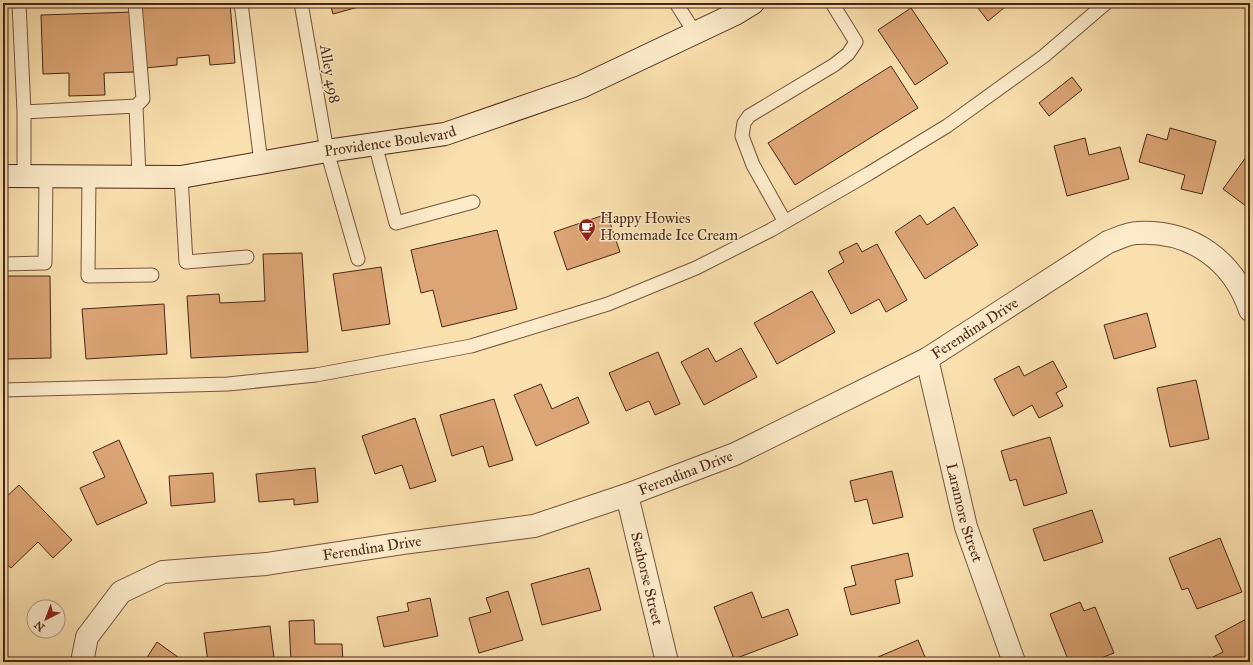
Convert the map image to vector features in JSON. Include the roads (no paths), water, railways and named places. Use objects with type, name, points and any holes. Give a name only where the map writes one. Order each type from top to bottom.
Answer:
[{"type":"street","name":"Providence Boulevard","points":[[13,176],[181,177],[327,151],[445,134],[580,87],[695,33],[753,3]]},
{"type":"street","name":"Ferendina Drive","points":[[82,662],[87,637],[121,592],[163,572],[266,564],[404,543],[534,526],[627,495],[735,454],[927,358],[1108,242],[1136,233],[1172,235],[1198,244],[1226,266],[1244,292],[1250,310]]},
{"type":"street","name":"Laramore Street","points":[[927,358],[966,527],[1014,662]]},
{"type":"street","name":"Seahorse Street","points":[[627,495],[667,662]]},
{"type":"lane","points":[[13,176],[24,112],[19,3]]},
{"type":"lane","points":[[24,112],[136,106],[143,99],[135,3]]},
{"type":"lane","points":[[241,3],[261,163]]},
{"type":"lane","name":"Alley 498","points":[[301,3],[327,151],[358,260]]},
{"type":"lane","points":[[676,3],[695,33]]},
{"type":"lane","points":[[785,222],[753,165],[742,136],[742,130],[744,123],[750,116],[834,65],[853,48],[856,42],[832,3]]},
{"type":"lane","points":[[3,390],[228,384],[316,375],[471,346],[608,304],[696,268],[785,222],[947,126],[1044,56],[1106,3]]},
{"type":"lane","points":[[136,106],[140,176]]},
{"type":"lane","points":[[375,144],[396,223],[473,202]]},
{"type":"lane","points":[[3,264],[45,263],[46,176]]},
{"type":"lane","points":[[89,176],[88,276],[152,275]]},
{"type":"lane","points":[[181,177],[186,262],[247,257]]},
{"type":"place","name":"Happy Howies Homemade Ice Cream","points":[[587,242]]}]
